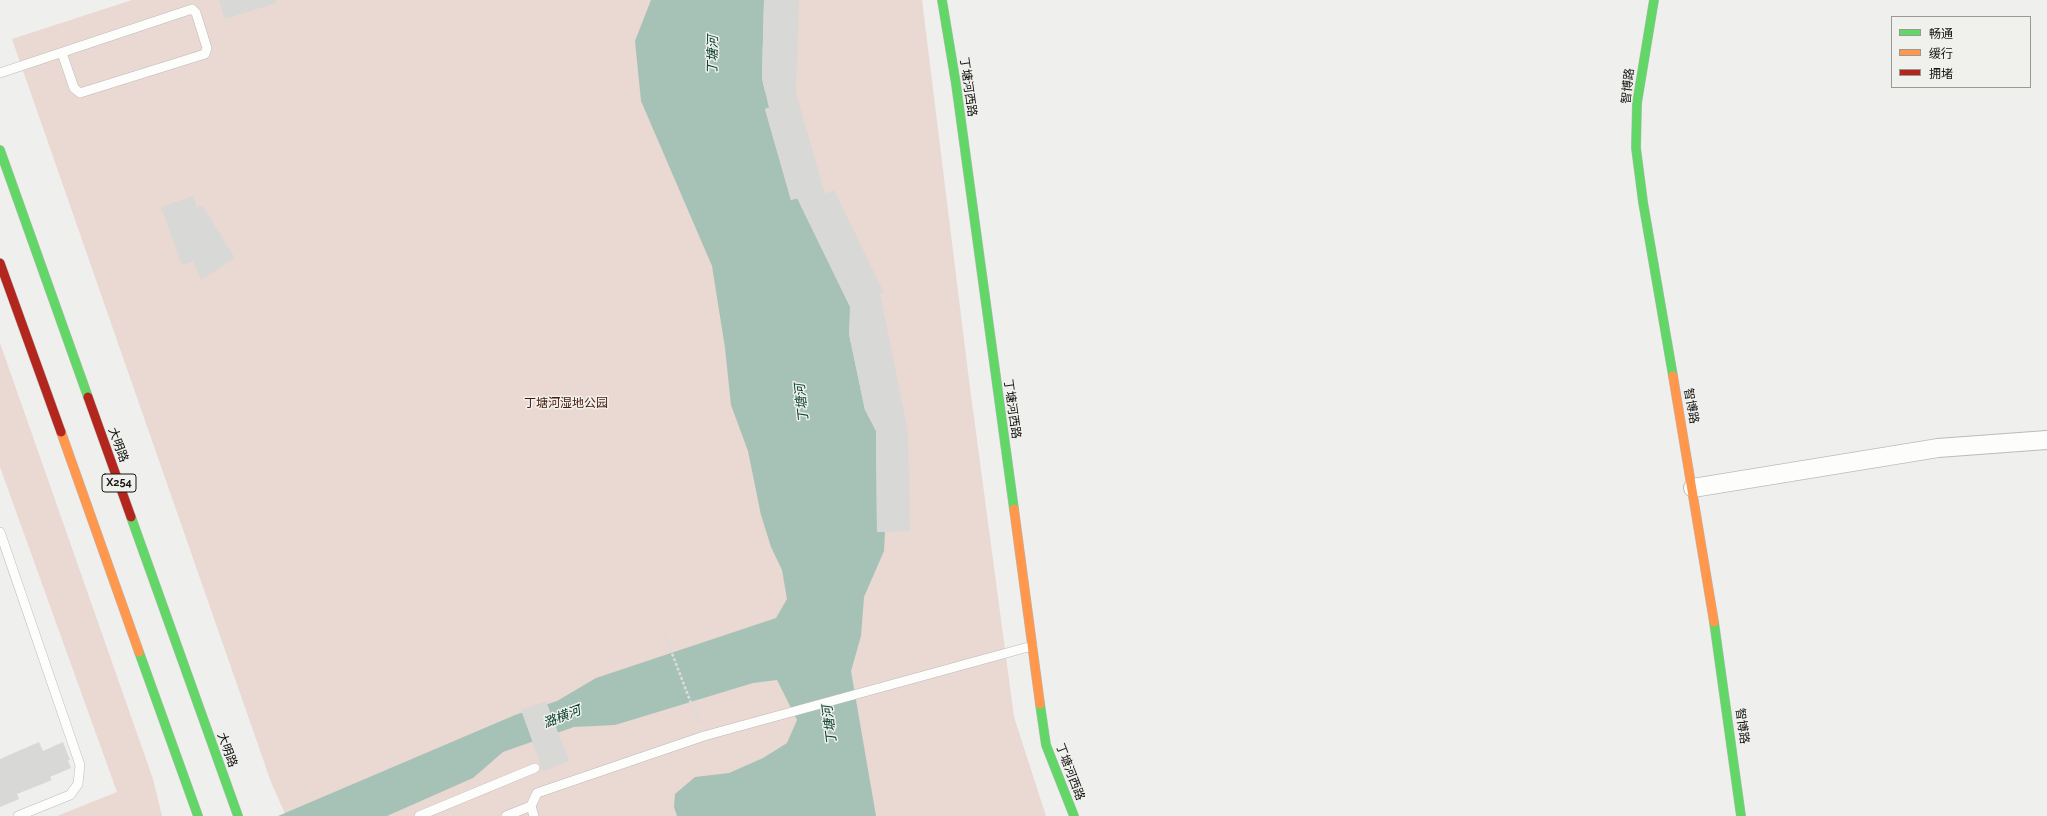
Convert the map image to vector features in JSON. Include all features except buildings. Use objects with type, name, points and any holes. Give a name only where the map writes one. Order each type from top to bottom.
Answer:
[{"type":"street","name":"丁塘河西路","points":[[942,0],[957,92],[1046,746],[1074,816]]},
{"type":"street","name":"智博路","points":[[1654,0],[1637,103],[1636,148],[1642,202],[1693,488],[1731,735],[1741,816]]},
{"type":"street","name":"大明路","points":[[0,150],[238,816]]},
{"type":"street","points":[[0,263],[198,816]]},
{"type":"street","points":[[1693,488],[1938,448],[2047,440]]},
{"type":"lane","points":[[0,73],[192,9],[196,13],[207,48],[204,54],[80,92],[74,88],[62,53]]},
{"type":"lane","points":[[0,532],[80,765],[78,784],[70,795],[18,816]]},
{"type":"lane","points":[[534,816],[531,806],[537,793],[704,736],[1032,646]]},
{"type":"lane","points":[[419,816],[535,768]]},
{"type":"lane","points":[[506,816],[531,806]]},
{"type":"path","points":[[665,635],[704,736]]},
{"type":"green space","name":"丁塘河湿地公园","points":[[132,0],[922,0],[969,380],[1014,717],[1046,816],[286,816],[271,782],[12,39]]},
{"type":"green space","points":[[0,343],[153,779],[162,816],[57,816],[117,792],[0,467]]},
{"type":"water","points":[[651,0],[764,0],[762,78],[765,92],[781,92],[781,104],[765,109],[791,200],[799,198],[801,206],[851,309],[849,334],[865,410],[876,431],[877,531],[885,532],[884,551],[864,597],[861,636],[851,671],[876,816],[677,816],[674,807],[675,794],[695,777],[729,773],[763,758],[787,743],[797,720],[777,680],[753,683],[615,725],[574,727],[503,752],[473,778],[387,816],[278,816],[515,715],[557,701],[596,678],[776,618],[787,599],[782,570],[771,547],[761,515],[748,451],[731,405],[725,348],[712,266],[641,101],[635,41]]},
{"type":"traffic: fast","points":[[942,0],[956,84],[1014,509]]},
{"type":"traffic: fast","points":[[1654,0],[1637,103],[1636,148],[1643,202],[1673,376]]},
{"type":"traffic: fast","points":[[0,150],[88,397]]},
{"type":"traffic: fast","points":[[131,517],[238,816]]},
{"type":"traffic: fast","points":[[1714,622],[1741,816]]},
{"type":"traffic: fast","points":[[139,652],[198,816]]},
{"type":"traffic: fast","points":[[1040,704],[1046,745],[1074,816]]},
{"type":"traffic: slow","points":[[1673,376],[1714,622]]},
{"type":"traffic: slow","points":[[61,432],[139,652]]},
{"type":"traffic: slow","points":[[1014,509],[1040,704]]},
{"type":"traffic: jam","points":[[0,263],[61,432]]},
{"type":"traffic: jam","points":[[88,397],[131,517]]},
{"type":"water label","name":"丁塘河","points":[[713,55]]},
{"type":"water label","name":"丁塘河","points":[[802,403]]},
{"type":"water label","name":"潞横河","points":[[562,717]]},
{"type":"water label","name":"丁塘河","points":[[830,725]]}]
